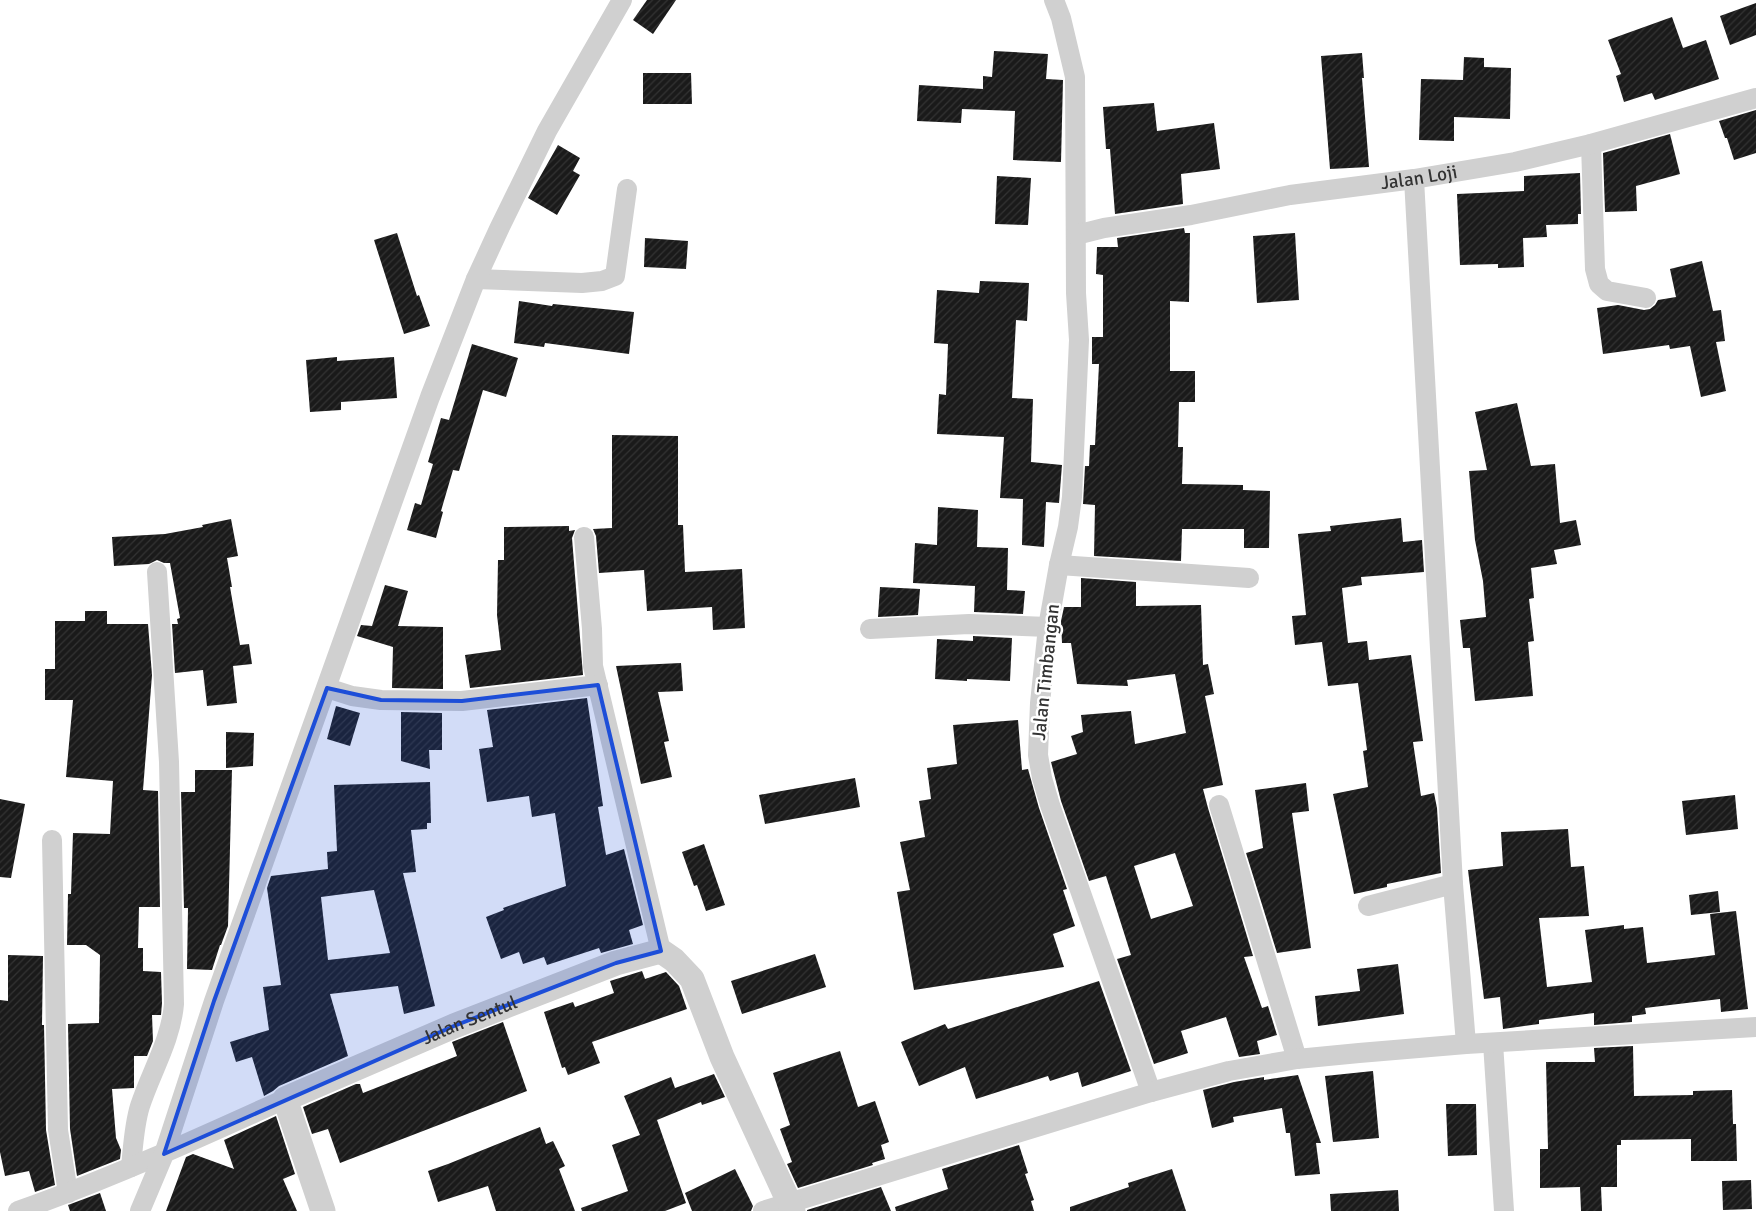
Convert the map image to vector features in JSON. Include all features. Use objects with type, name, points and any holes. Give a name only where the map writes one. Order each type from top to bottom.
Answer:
[{"type":"street","points":[[140,1211],[164,1154],[214,1001],[430,397],[476,280],[547,131],[622,0]]},
{"type":"street","name":"Jalan Timbangan","points":[[1054,0],[1061,18],[1075,77],[1076,293],[1079,340],[1073,477],[1068,527],[1048,627],[1040,703],[1038,755],[1050,805],[1151,1092]]},
{"type":"street","name":"Jalan Loji","points":[[1076,235],[1104,228],[1191,215],[1290,196],[1414,179],[1515,162],[1591,144],[1756,98]]},
{"type":"street","points":[[1591,144],[1595,269],[1599,284],[1607,291],[1646,298]]},
{"type":"street","points":[[1414,179],[1453,884],[1466,1044]]},
{"type":"street","points":[[476,280],[582,283],[602,281],[615,276],[628,189]]},
{"type":"street","points":[[584,537],[592,629],[593,666],[617,764],[635,850],[661,951],[674,960],[692,979],[722,1057],[791,1207]]},
{"type":"street","points":[[1059,566],[1249,578]]},
{"type":"street","points":[[131,1167],[139,1108],[165,1041],[173,1017],[174,1004],[170,762],[157,572]]},
{"type":"street","points":[[870,629],[969,624],[1048,627]]},
{"type":"street","points":[[327,688],[352,696],[381,700],[462,701],[598,685]]},
{"type":"street","points":[[1219,805],[1297,1059]]},
{"type":"street","points":[[52,840],[58,1130],[68,1193]]},
{"type":"street","points":[[1368,906],[1453,884]]},
{"type":"street","name":"Jalan Sentul","points":[[18,1211],[164,1154],[454,1026],[616,963],[661,951]]},
{"type":"street","points":[[762,1211],[791,1207],[1151,1092],[1229,1071],[1297,1059],[1466,1044],[1756,1027]]},
{"type":"street","points":[[1493,1043],[1504,1211]]},
{"type":"street","points":[[285,1099],[323,1211]]},
{"type":"highlighted area","points":[[598,685],[661,951],[616,963],[454,1026],[164,1154],[214,1001],[327,688],[381,700],[462,701]]},
{"type":"building","points":[[647,0],[676,0],[653,34],[633,20]]},
{"type":"building","points":[[1756,3],[1756,35],[1730,45],[1720,16]]},
{"type":"building","points":[[1672,17],[1683,48],[1706,40],[1719,79],[1655,100],[1652,93],[1624,102],[1616,76],[1621,74],[1608,40]]},
{"type":"building","points":[[994,51],[1048,54],[1046,79],[1063,80],[1061,162],[1013,160],[1015,111],[962,109],[961,123],[917,121],[919,85],[983,89],[983,76],[992,77]]},
{"type":"building","points":[[1362,53],[1364,78],[1362,78],[1369,167],[1330,169],[1321,56]]},
{"type":"building","points":[[1464,57],[1484,58],[1484,67],[1511,68],[1510,119],[1454,117],[1454,141],[1419,140],[1421,79],[1463,80]]},
{"type":"building","points":[[643,73],[691,73],[692,104],[643,104]]},
{"type":"building","points":[[1154,103],[1157,131],[1214,123],[1220,169],[1181,174],[1183,204],[1115,214],[1110,149],[1106,149],[1103,107]]},
{"type":"building","points":[[1756,110],[1756,153],[1734,160],[1719,121]]},
{"type":"building","points":[[1670,134],[1680,174],[1636,186],[1637,211],[1605,212],[1603,153]]},
{"type":"building","points":[[558,145],[580,158],[573,171],[580,175],[557,215],[528,198]]},
{"type":"building","points":[[1580,173],[1581,214],[1578,214],[1578,224],[1546,225],[1547,237],[1523,238],[1524,267],[1498,268],[1498,264],[1460,265],[1457,194],[1524,191],[1524,176]]},
{"type":"building","points":[[997,176],[1031,178],[1028,225],[995,224]]},
{"type":"building","points":[[1184,228],[1185,233],[1190,233],[1189,302],[1170,301],[1170,371],[1195,371],[1195,402],[1179,402],[1178,447],[1183,447],[1182,484],[1243,485],[1243,490],[1270,491],[1269,548],[1244,548],[1244,529],[1182,529],[1181,561],[1094,556],[1095,505],[1083,504],[1085,466],[1089,466],[1090,445],[1095,445],[1099,364],[1092,364],[1092,337],[1103,337],[1103,275],[1096,274],[1097,247],[1118,247],[1117,238]]},
{"type":"building","points":[[397,233],[417,296],[419,295],[430,326],[404,334],[374,240]]},
{"type":"building","points":[[1295,233],[1299,300],[1257,303],[1253,236]]},
{"type":"building","points":[[645,238],[688,241],[686,269],[644,267]]},
{"type":"building","points":[[1702,261],[1713,311],[1721,310],[1725,341],[1716,342],[1726,391],[1701,397],[1690,346],[1670,349],[1669,345],[1603,354],[1597,308],[1618,305],[1644,310],[1650,309],[1658,300],[1676,297],[1670,269]]},
{"type":"building","points":[[980,281],[1029,283],[1027,321],[1016,320],[1012,398],[1033,399],[1031,462],[1062,465],[1059,503],[1046,502],[1044,547],[1022,545],[1023,499],[1000,498],[1004,437],[937,434],[939,394],[946,395],[948,344],[934,343],[937,290],[979,293]]},
{"type":"building","points":[[519,301],[552,306],[553,304],[634,312],[629,354],[545,343],[544,347],[514,343]]},
{"type":"building","points":[[472,344],[518,358],[506,397],[483,390],[459,471],[453,470],[441,511],[443,512],[436,538],[407,530],[415,503],[421,505],[433,464],[428,462],[441,418],[449,420]]},
{"type":"building","points":[[337,357],[337,361],[394,357],[397,398],[341,402],[341,410],[310,412],[306,360]]},
{"type":"building","points":[[1517,403],[1531,466],[1555,464],[1560,523],[1576,520],[1581,545],[1554,550],[1557,564],[1531,568],[1534,598],[1529,599],[1534,641],[1528,642],[1533,696],[1475,701],[1470,648],[1463,648],[1460,620],[1486,617],[1483,581],[1475,540],[1469,471],[1487,470],[1475,412]]},
{"type":"building","points":[[612,435],[678,436],[678,525],[683,525],[685,572],[742,569],[745,628],[713,630],[712,607],[647,611],[644,570],[599,573],[596,536],[593,529],[612,528]]},
{"type":"building","points":[[938,507],[978,510],[977,547],[1008,548],[1007,590],[1025,591],[1023,614],[974,612],[975,586],[913,583],[915,543],[937,545]]},
{"type":"building","points":[[1401,518],[1403,542],[1422,540],[1424,572],[1361,577],[1362,585],[1342,588],[1348,643],[1367,641],[1369,660],[1411,655],[1423,741],[1413,742],[1421,796],[1434,793],[1437,808],[1441,873],[1387,884],[1387,887],[1354,894],[1333,794],[1368,787],[1363,751],[1367,750],[1358,683],[1328,686],[1322,642],[1295,645],[1292,616],[1306,615],[1298,534],[1331,531],[1330,526]]},
{"type":"building","points":[[231,519],[238,556],[227,558],[232,587],[230,587],[240,645],[249,644],[252,664],[233,666],[237,703],[207,706],[203,670],[175,673],[172,624],[178,624],[177,619],[180,618],[170,563],[157,560],[149,564],[114,566],[112,537],[165,534],[203,527],[202,525]]},
{"type":"building","points":[[569,526],[569,531],[575,530],[572,538],[583,675],[470,688],[465,655],[501,650],[497,615],[498,560],[504,560],[504,527]]},
{"type":"building","points":[[1081,578],[1136,582],[1136,606],[1201,605],[1203,665],[1208,664],[1214,694],[1205,696],[1223,785],[1203,789],[1253,956],[1244,957],[1262,1008],[1268,1006],[1277,1035],[1257,1041],[1260,1054],[1239,1057],[1226,1017],[1181,1031],[1188,1053],[1154,1064],[1117,959],[1131,955],[1106,876],[1089,881],[1061,801],[1051,762],[1077,754],[1071,736],[1083,732],[1081,715],[1131,711],[1135,744],[1186,733],[1175,674],[1127,680],[1128,686],[1077,684],[1071,643],[1062,643],[1061,621],[1064,607],[1081,607]],"holes":[[[1175,853],[1193,906],[1151,919],[1134,866]]]},
{"type":"building","points":[[385,585],[408,591],[398,626],[443,627],[443,689],[392,688],[393,647],[357,636],[361,625],[372,626]]},
{"type":"building","points":[[880,587],[920,589],[918,615],[878,617]]},
{"type":"building","points":[[85,611],[107,611],[107,624],[148,624],[152,675],[143,790],[158,791],[160,907],[139,907],[138,948],[143,948],[143,971],[161,972],[162,1003],[161,1015],[152,1015],[153,1041],[147,1056],[134,1056],[134,1088],[112,1089],[116,1138],[121,1150],[120,1159],[77,1176],[70,1129],[68,1024],[99,1023],[100,955],[86,945],[67,945],[68,894],[71,894],[73,833],[110,834],[113,781],[66,777],[73,700],[45,700],[45,669],[55,669],[55,621],[85,621]]},
{"type":"building","points":[[973,636],[1012,638],[1010,681],[935,679],[937,639],[973,641]]},
{"type":"building","points":[[681,663],[683,691],[658,692],[669,741],[664,742],[672,777],[641,784],[616,666]]},
{"type":"building","points":[[587,698],[603,806],[598,807],[606,855],[624,849],[643,925],[629,930],[633,944],[601,953],[599,948],[547,965],[544,957],[523,964],[519,952],[501,959],[486,917],[504,910],[503,908],[566,886],[555,813],[532,817],[529,796],[487,802],[479,749],[493,747],[487,710]]},
{"type":"building","points":[[336,706],[360,713],[350,746],[327,739]]},
{"type":"building","points":[[401,712],[442,713],[442,750],[429,750],[430,769],[401,761]]},
{"type":"building","points":[[1018,720],[1022,770],[1028,769],[1039,808],[1067,889],[1063,890],[1075,926],[1053,934],[1064,967],[914,990],[897,892],[910,890],[900,842],[925,837],[919,801],[931,799],[927,768],[957,764],[953,725]]},
{"type":"building","points":[[226,732],[254,733],[253,766],[226,768]]},
{"type":"building","points":[[195,770],[232,770],[228,926],[212,970],[187,969],[188,908],[184,908],[181,792],[195,792]]},
{"type":"building","points":[[855,778],[860,807],[765,824],[759,795]]},
{"type":"building","points":[[430,782],[431,823],[427,823],[427,829],[411,830],[416,872],[403,873],[435,1006],[404,1014],[398,986],[330,994],[348,1056],[279,1086],[264,1096],[252,1057],[236,1062],[230,1042],[269,1030],[263,987],[281,985],[267,888],[271,876],[328,869],[327,852],[337,851],[334,785]],"holes":[[[374,890],[390,953],[328,960],[321,897]]]},
{"type":"building","points":[[1306,783],[1309,811],[1292,813],[1311,948],[1277,953],[1246,853],[1263,848],[1255,790]]},
{"type":"building","points":[[1735,795],[1738,829],[1686,835],[1682,801]]},
{"type":"building","points":[[0,799],[25,804],[11,878],[0,877]]},
{"type":"building","points":[[1568,829],[1571,867],[1584,866],[1589,916],[1539,918],[1547,987],[1592,982],[1585,930],[1624,925],[1624,929],[1643,927],[1647,963],[1692,958],[1715,955],[1710,914],[1736,911],[1748,1009],[1721,1012],[1720,999],[1645,1008],[1646,1014],[1632,1016],[1632,1022],[1594,1025],[1594,1013],[1539,1020],[1539,1024],[1503,1029],[1500,997],[1484,999],[1468,870],[1503,866],[1501,832]]},
{"type":"building","points":[[704,844],[725,905],[706,911],[697,885],[694,886],[682,852]]},
{"type":"building","points":[[1718,891],[1720,912],[1691,915],[1689,895]]},
{"type":"building","points":[[815,954],[826,987],[742,1014],[731,981]]},
{"type":"building","points":[[8,955],[43,956],[42,1025],[44,1025],[46,1130],[55,1185],[35,1192],[29,1171],[5,1176],[0,1152],[0,1000],[8,1001]]},
{"type":"building","points":[[1398,964],[1404,1014],[1318,1026],[1315,996],[1360,991],[1357,969]]},
{"type":"building","points":[[642,971],[645,979],[666,972],[679,986],[687,1009],[592,1042],[600,1063],[568,1075],[565,1067],[562,1068],[544,1012],[573,1002],[575,1007],[614,993],[610,981]]},
{"type":"building","points":[[1099,981],[1131,1071],[1082,1087],[1078,1072],[1050,1081],[1048,1076],[976,1099],[965,1067],[919,1086],[901,1042],[945,1024],[948,1029]]},
{"type":"building","points":[[503,1022],[527,1091],[340,1163],[328,1129],[312,1134],[303,1107],[356,1084],[360,1084],[363,1093],[457,1056],[452,1042]]},
{"type":"building","points":[[1633,1046],[1634,1096],[1693,1095],[1693,1091],[1732,1090],[1733,1124],[1736,1124],[1737,1161],[1691,1161],[1691,1139],[1621,1140],[1621,1145],[1617,1145],[1617,1187],[1601,1187],[1602,1211],[1581,1211],[1580,1187],[1540,1188],[1540,1149],[1548,1149],[1546,1062],[1595,1062],[1594,1048]]},
{"type":"building","points":[[840,1051],[858,1107],[875,1101],[889,1142],[881,1145],[885,1159],[872,1163],[873,1165],[798,1188],[787,1164],[792,1162],[780,1129],[790,1125],[773,1073]]},
{"type":"building","points":[[1373,1071],[1379,1138],[1333,1142],[1325,1076]]},
{"type":"building","points":[[714,1074],[725,1097],[702,1105],[701,1102],[657,1120],[686,1203],[665,1211],[582,1211],[581,1208],[628,1191],[612,1145],[640,1135],[624,1096],[671,1077],[675,1088]]},
{"type":"building","points":[[1298,1075],[1321,1143],[1316,1143],[1320,1174],[1295,1176],[1290,1133],[1286,1133],[1282,1108],[1233,1117],[1234,1122],[1212,1128],[1203,1090],[1264,1077],[1264,1080]]},
{"type":"building","points":[[1446,1104],[1476,1104],[1477,1155],[1448,1156]]},
{"type":"building","points":[[276,1116],[295,1174],[283,1179],[297,1211],[166,1211],[186,1157],[193,1154],[234,1169],[224,1140]]},
{"type":"building","points":[[540,1127],[546,1144],[553,1141],[565,1166],[559,1169],[575,1211],[496,1211],[488,1186],[438,1202],[428,1171]]},
{"type":"building","points":[[1019,1145],[1028,1173],[1025,1174],[1034,1200],[1031,1201],[1034,1211],[896,1211],[895,1207],[948,1189],[942,1169]]},
{"type":"building","points":[[735,1169],[753,1206],[751,1211],[692,1211],[685,1193]]},
{"type":"building","points":[[1172,1169],[1186,1211],[1070,1211],[1070,1207],[1129,1187],[1128,1183]]},
{"type":"building","points":[[1751,1180],[1752,1209],[1723,1210],[1722,1181]]},
{"type":"building","points":[[881,1187],[891,1211],[807,1211],[807,1210]]},
{"type":"building","points":[[1398,1190],[1399,1211],[1331,1211],[1330,1194]]},
{"type":"building","points":[[100,1193],[106,1211],[70,1211],[68,1205]]}]
